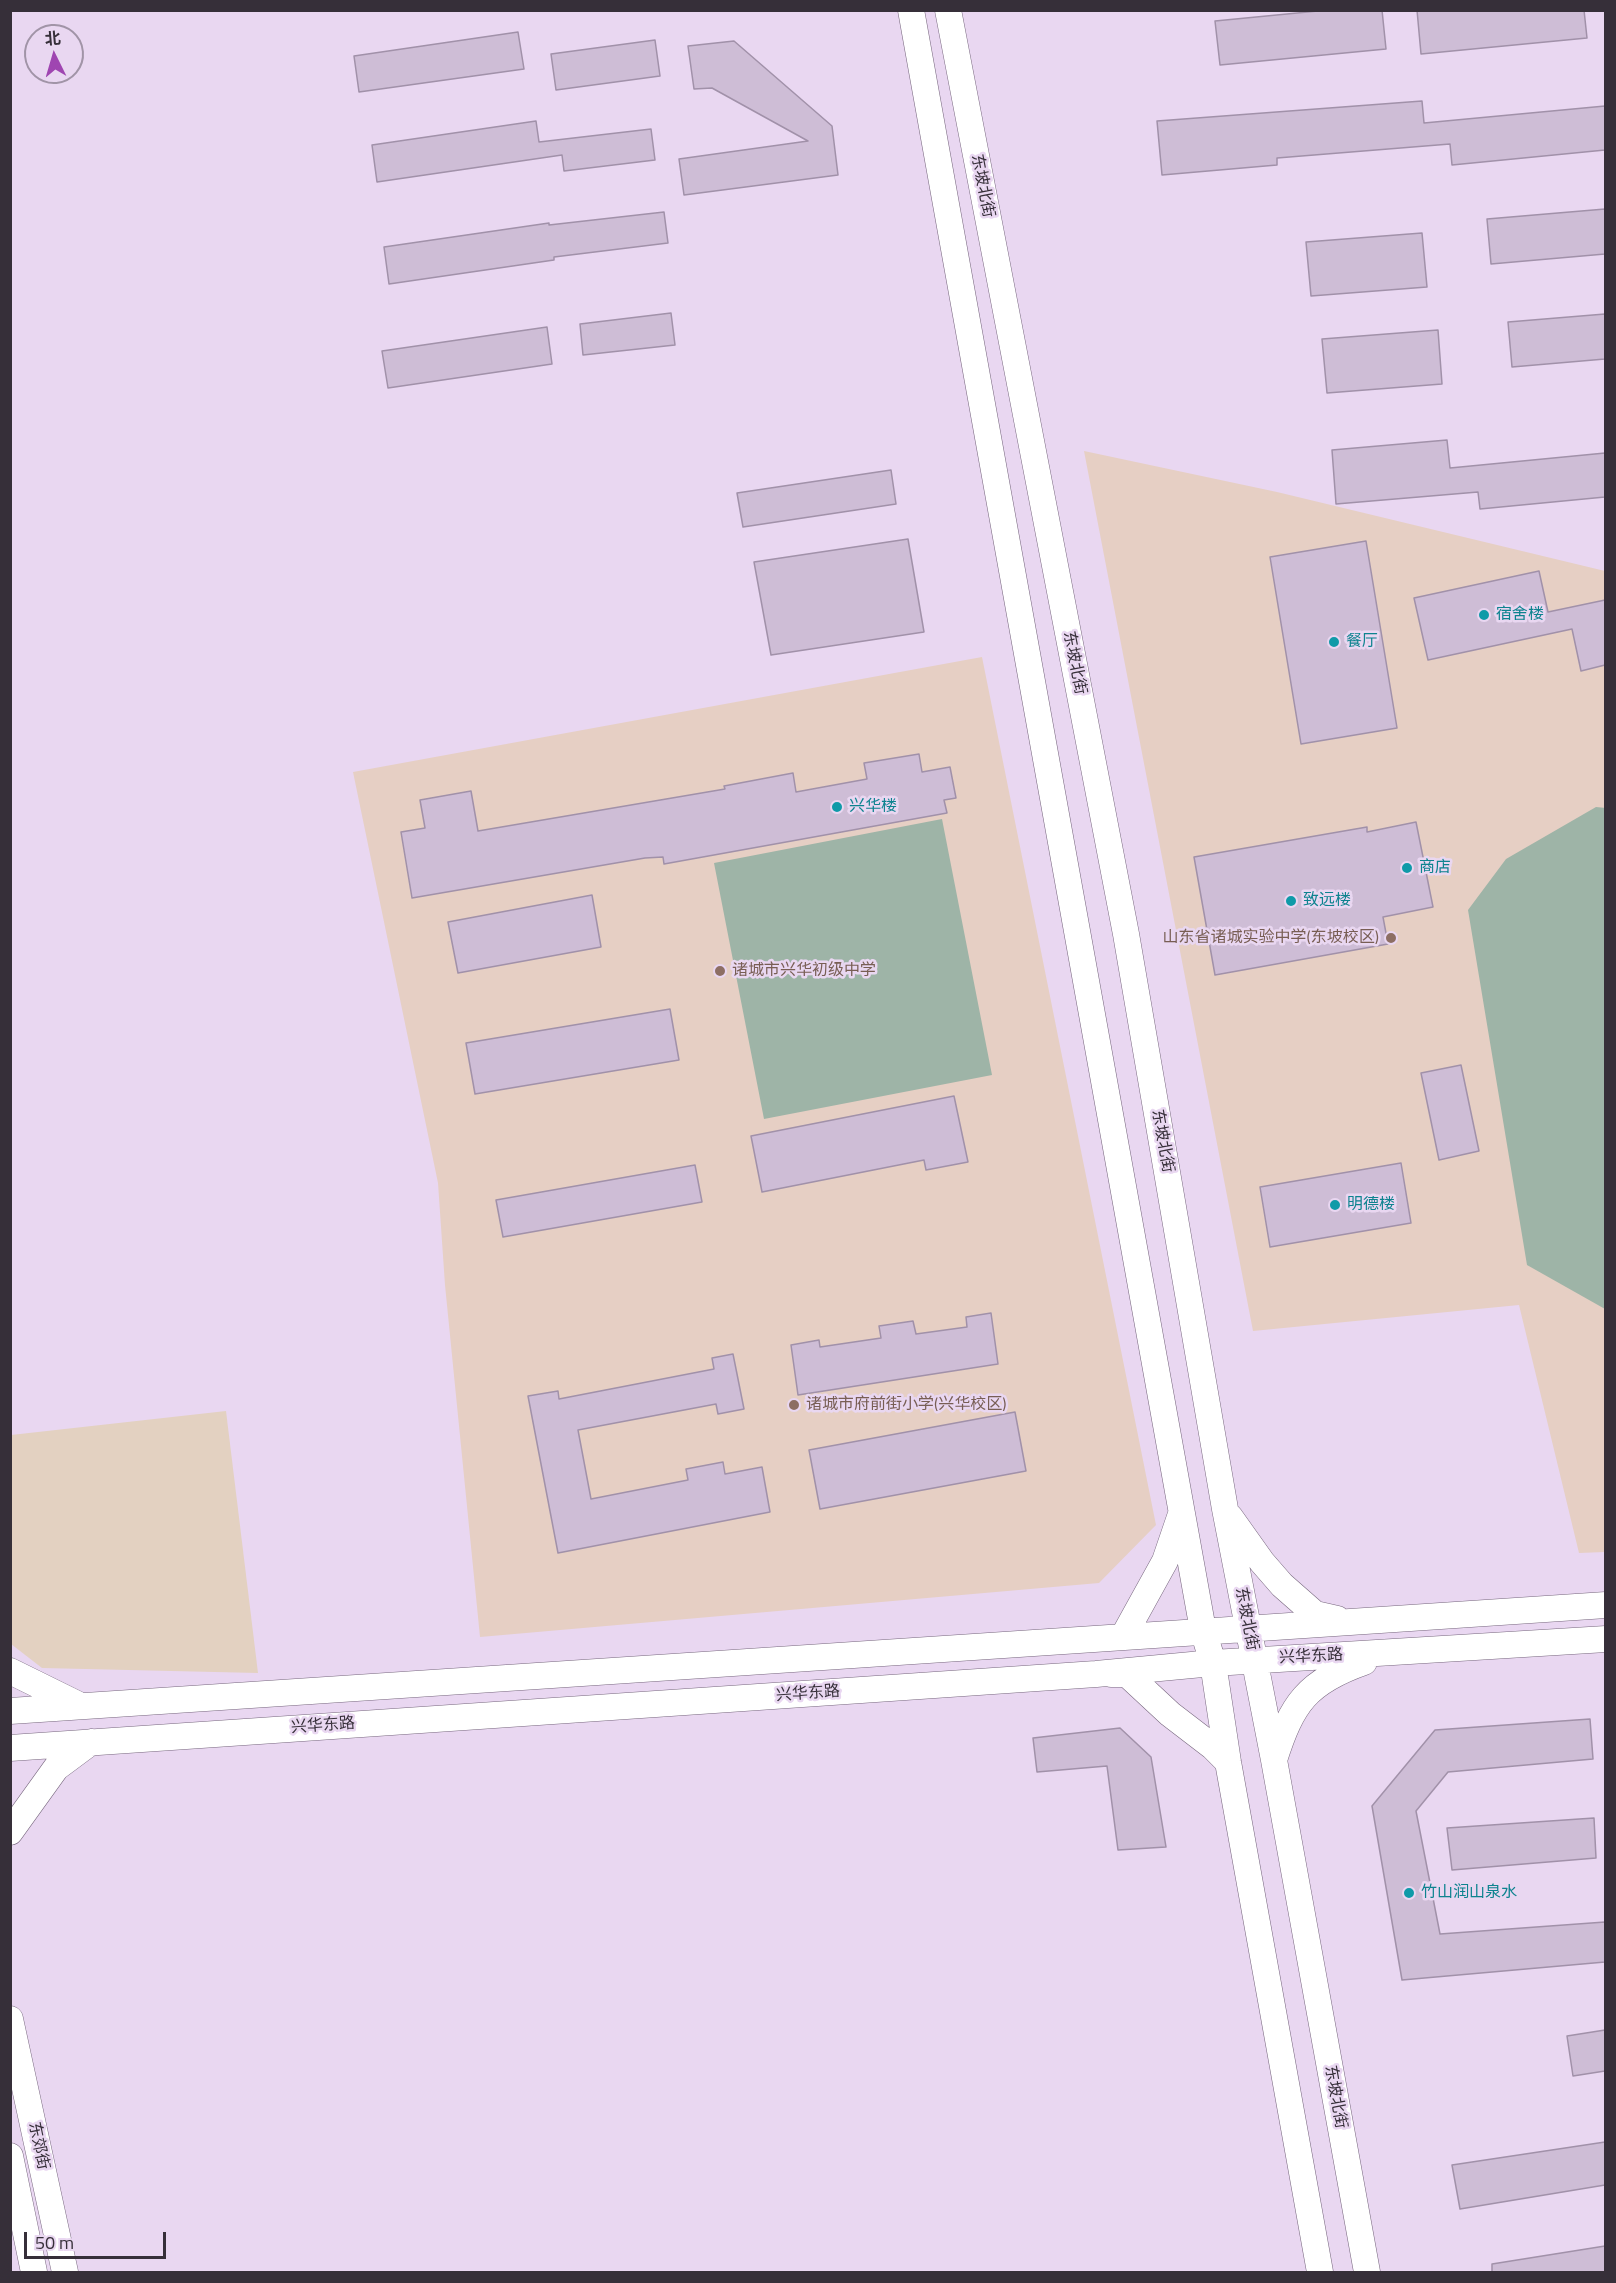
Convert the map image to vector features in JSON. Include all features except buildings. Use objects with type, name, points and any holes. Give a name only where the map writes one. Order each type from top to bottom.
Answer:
[{"type":"main road","points":[[912,10],[1203,1630],[1213,1663],[1227,1762],[1320,2272]]},
{"type":"main road","name":"东坡北街","points":[[948,10],[1126,934],[1225,1509],[1274,1760],[1367,2272]]},
{"type":"main road","points":[[1225,1509],[1262,1562],[1315,1614],[1355,1622]]},
{"type":"main road","points":[[1123,1637],[1165,1562],[1182,1511]]},
{"type":"main road","points":[[10,1711],[1605,1605]]},
{"type":"main road","name":"兴华东路","points":[[10,1748],[1096,1674],[1254,1660],[1605,1639]]},
{"type":"main road","points":[[1274,1760],[1284,1728],[1301,1700],[1333,1673],[1392,1653]]},
{"type":"main road","points":[[10,1671],[80,1706]]},
{"type":"main road","points":[[1096,1674],[1127,1674],[1170,1714],[1213,1747],[1227,1762]]},
{"type":"main road","points":[[10,1832],[56,1768],[91,1742]]},
{"type":"main road","name":"东郊街","points":[[10,2019],[65,2272]]},
{"type":"main road","name":"东郊街","points":[[10,2156],[34,2272]]},
{"type":"shaded area","name":"山东省诸城实验中学(东坡校区)","points":[[1084,451],[1277,492],[1605,571],[1605,1552],[1579,1553],[1519,1305],[1253,1331]]},
{"type":"shaded area","points":[[982,657],[1156,1525],[1099,1583],[480,1637],[445,1285],[438,1183],[353,772]]},
{"type":"shaded area","points":[[226,1411],[258,1673],[42,1668],[11,1644],[11,1435]]},
{"type":"green space","points":[[1596,807],[1606,808],[1605,1309],[1527,1265],[1468,910],[1506,859]]},
{"type":"green space","points":[[942,819],[992,1075],[764,1119],[714,863]]},
{"type":"place","name":"宿舍楼","points":[[1484,615]]},
{"type":"place","name":"餐厅","points":[[1334,642]]},
{"type":"place","name":"兴华楼","points":[[837,807]]},
{"type":"place","name":"商店","points":[[1407,868]]},
{"type":"place","name":"致远楼","points":[[1291,901]]},
{"type":"place","name":"山东省诸城实验中学(东坡校区)","points":[[1391,938]]},
{"type":"place","name":"诸城市兴华初级中学","points":[[720,971]]},
{"type":"place","name":"明德楼","points":[[1335,1205]]},
{"type":"place","name":"诸城市府前街小学(兴华校区)","points":[[794,1405]]},
{"type":"place","name":"竹山润山泉水","points":[[1409,1893]]}]
